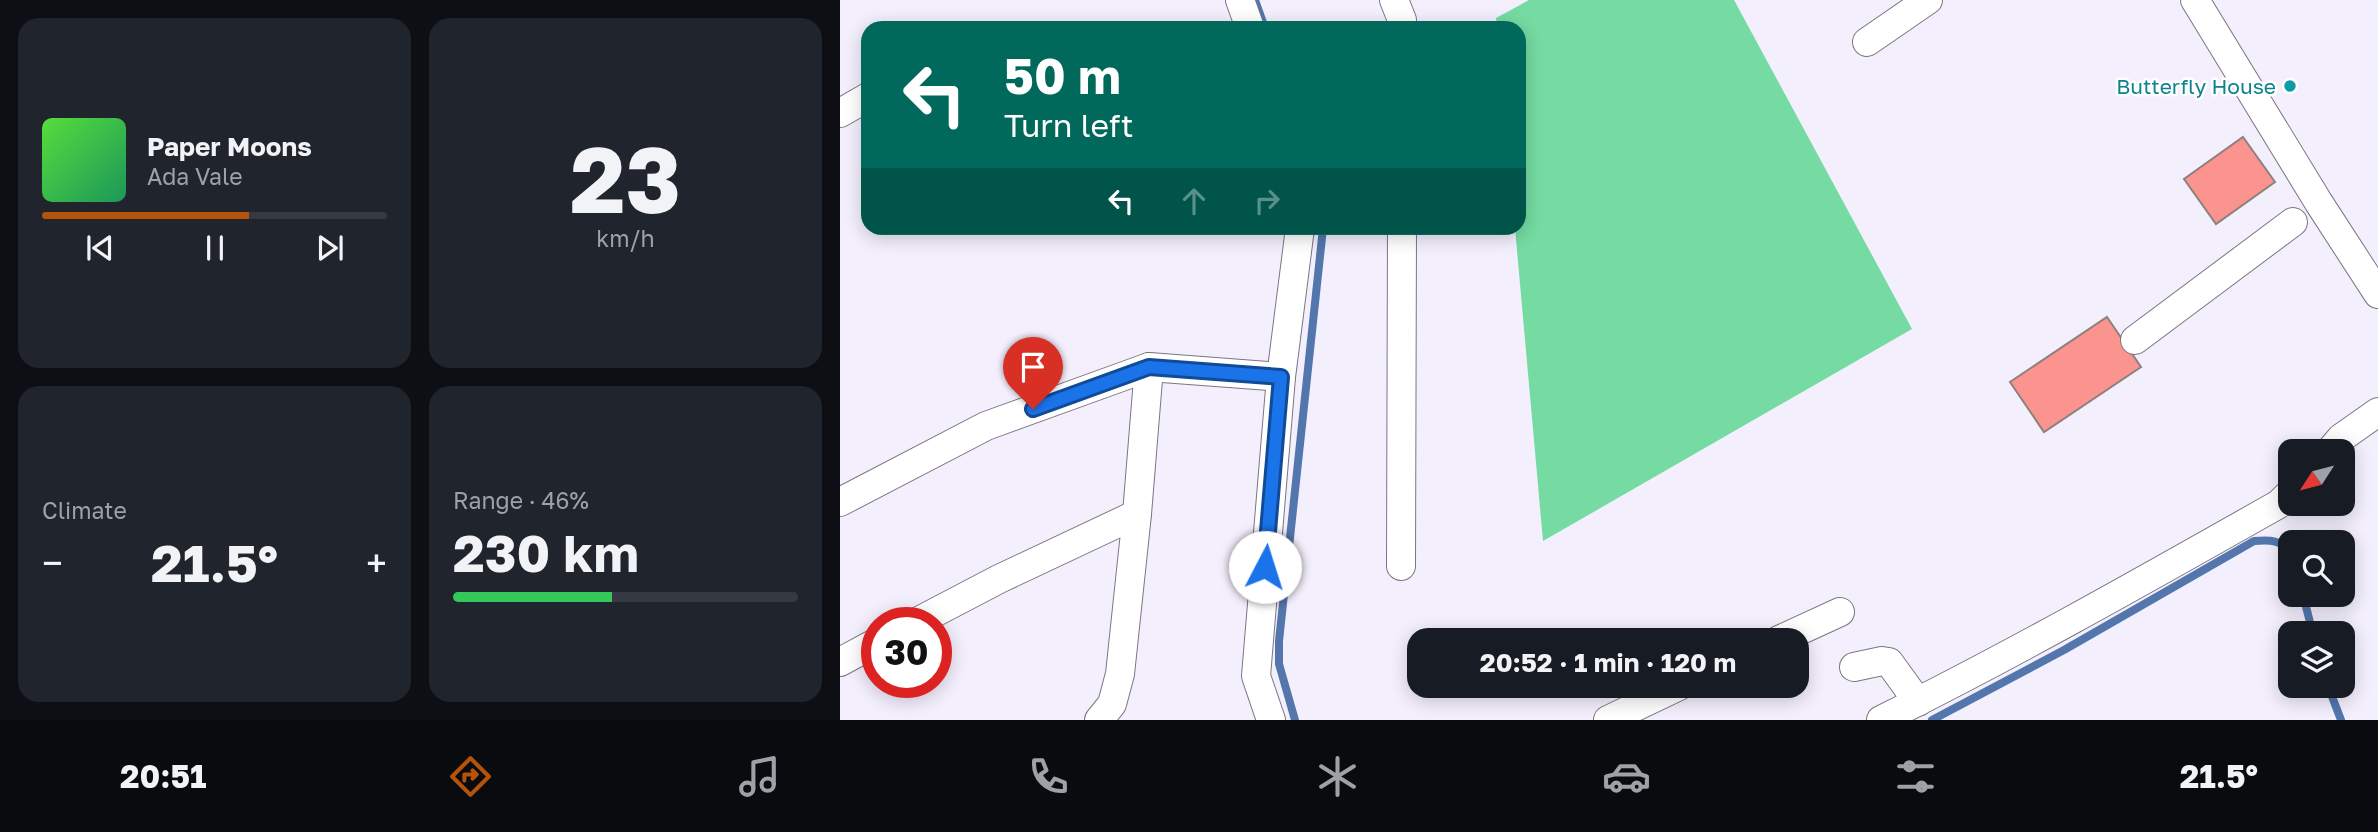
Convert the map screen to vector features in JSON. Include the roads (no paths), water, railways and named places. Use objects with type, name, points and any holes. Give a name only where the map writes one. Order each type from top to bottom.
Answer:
[{"type":"street","points":[[1240,0],[1248,21]]},
{"type":"street","points":[[1394,0],[1402,21]]},
{"type":"street","points":[[1867,42],[1928,0]]},
{"type":"street","points":[[2195,0],[2305,213],[2378,294]]},
{"type":"street","points":[[840,113],[861,101]]},
{"type":"street","points":[[2135,340],[2305,213]]},
{"type":"street","points":[[1271,720],[1256,676],[1281,377],[1299,235]]},
{"type":"street","points":[[1401,566],[1402,235]]},
{"type":"street","points":[[840,502],[986,426],[1149,367],[1281,377]]},
{"type":"street","points":[[1099,720],[1112,704],[1121,674],[1149,367]]},
{"type":"street","points":[[2340,439],[2378,412]]},
{"type":"street","points":[[1881,720],[2096,607],[2278,505]]},
{"type":"street","points":[[946,607],[1137,514]]},
{"type":"street","points":[[1805,628],[1840,612]]},
{"type":"street","points":[[840,662],[861,651]]},
{"type":"street","points":[[1854,667],[1889,662],[1917,702]]},
{"type":"street","points":[[1608,720],[1654,698]]},
{"type":"waterway","points":[[1255,0],[1262,21]]},
{"type":"waterway","points":[[1295,720],[1279,664],[1279,641],[1322,235]]},
{"type":"waterway","points":[[1932,720],[2064,650],[2254,541],[2278,543]]},
{"type":"waterway","points":[[2306,607],[2310,621]]},
{"type":"waterway","points":[[2333,698],[2341,720]]},
{"type":"place","name":"Butterfly House","points":[[2290,86]]}]
